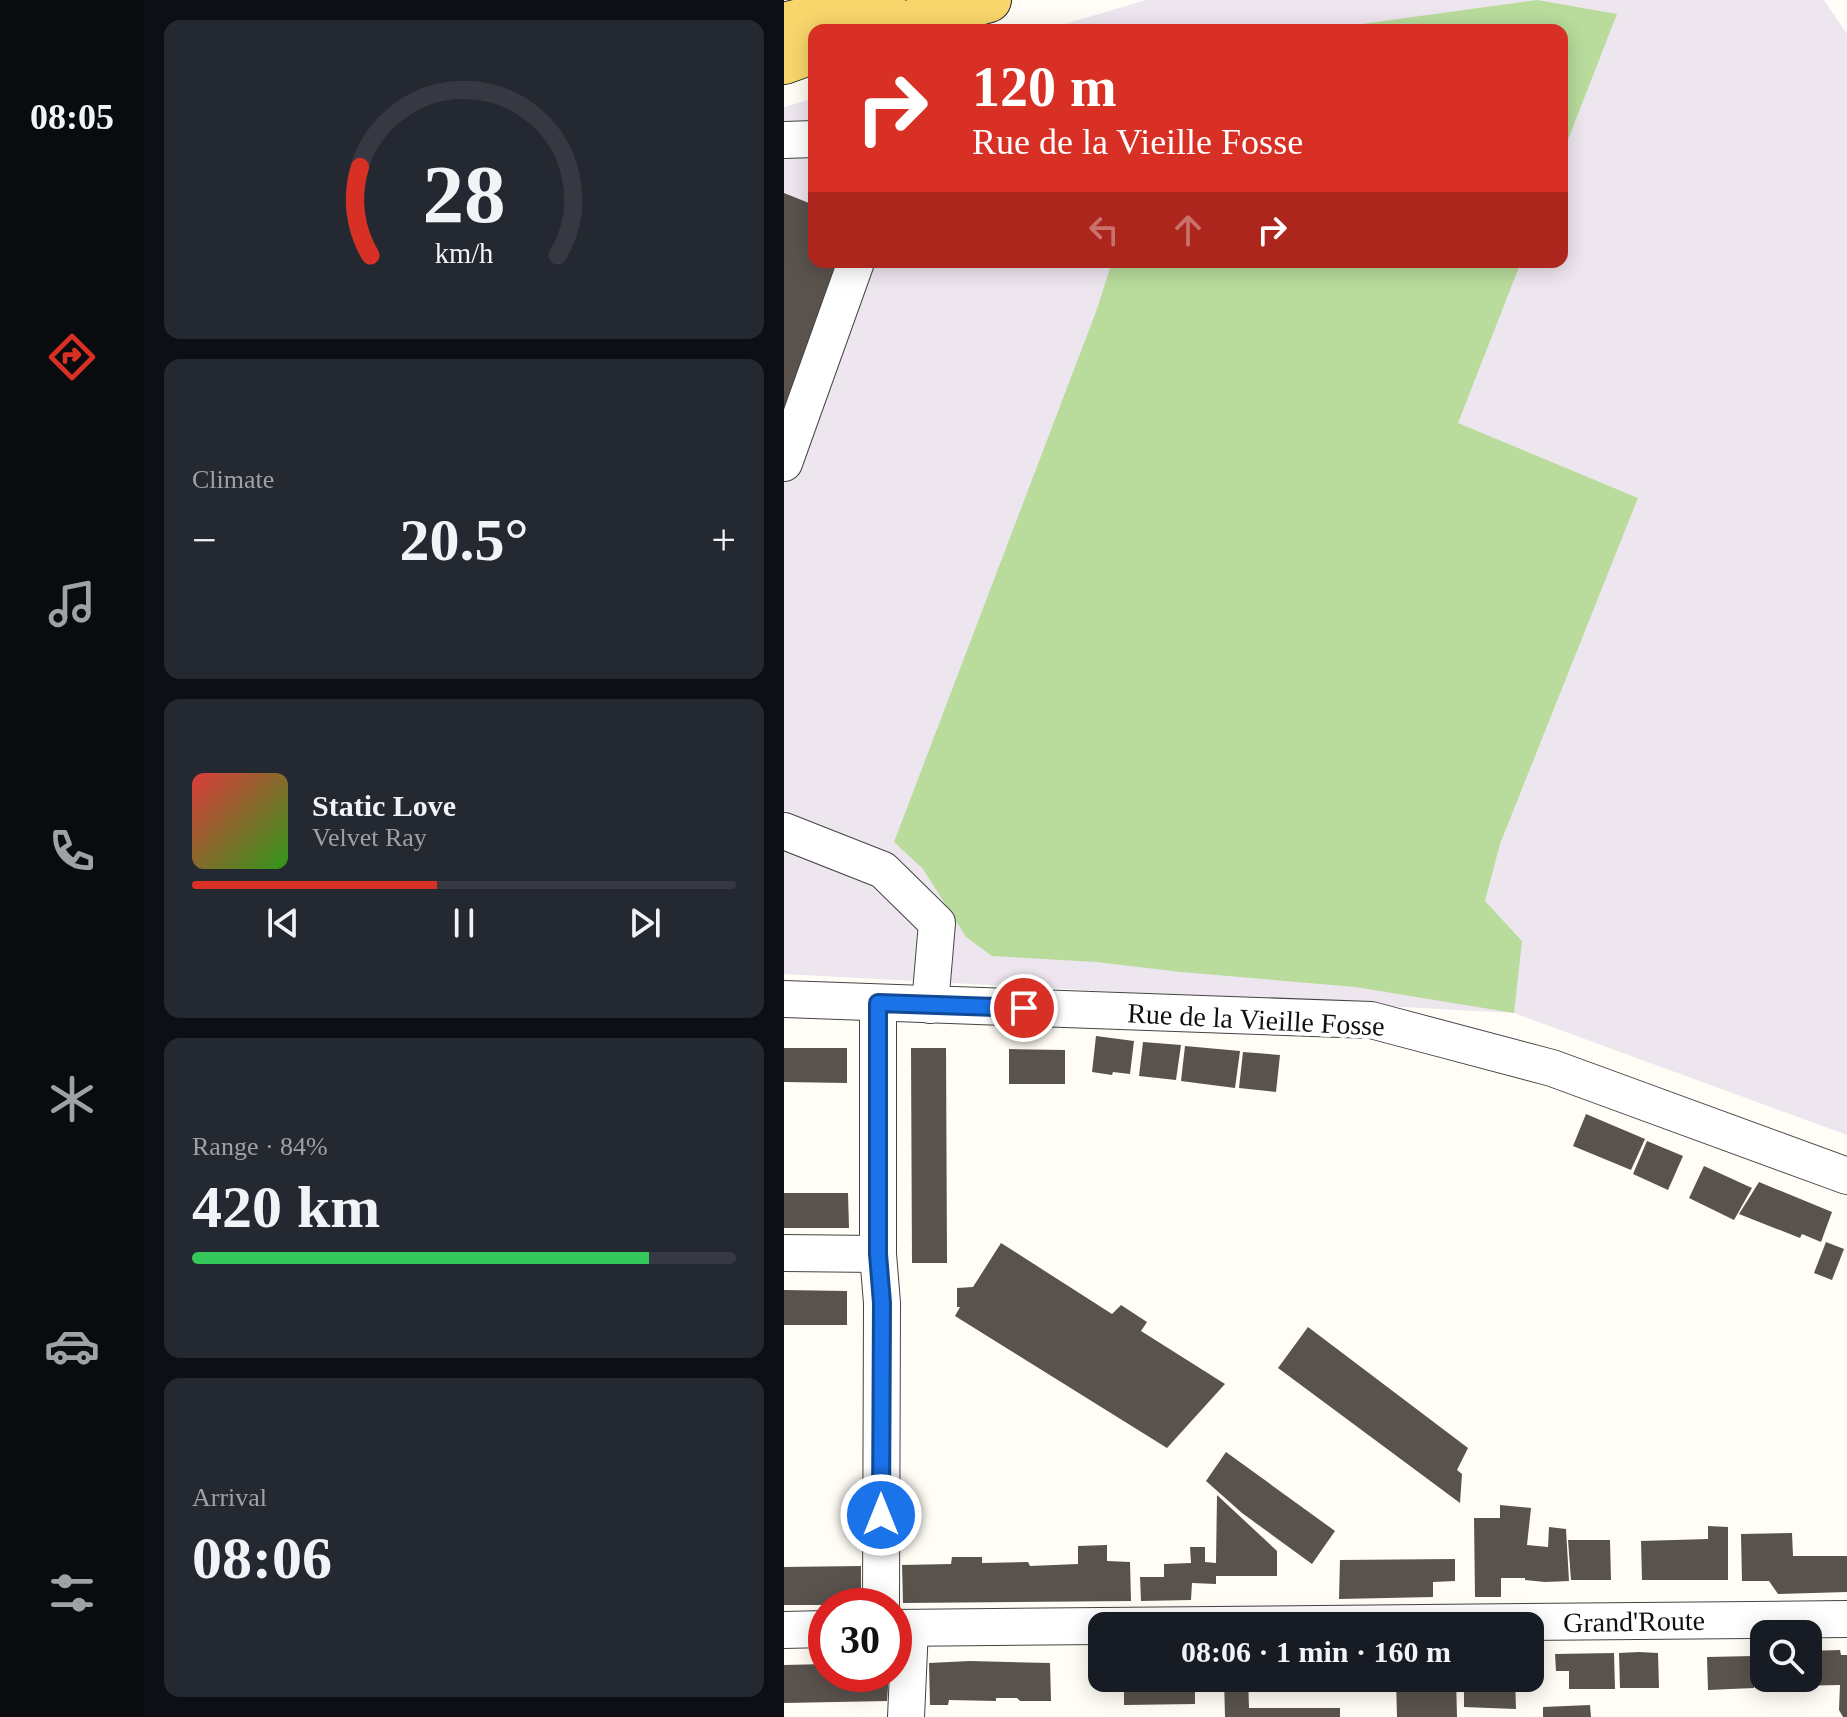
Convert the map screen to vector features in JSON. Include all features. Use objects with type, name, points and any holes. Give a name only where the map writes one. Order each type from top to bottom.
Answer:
[{"type":"main road","points":[[784,25],[883,0]]},
{"type":"main road","points":[[903,24],[989,0]]},
{"type":"main road","points":[[784,62],[808,53]]},
{"type":"street","points":[[784,140],[808,139]]},
{"type":"street","points":[[784,463],[854,268]]},
{"type":"street","points":[[784,831],[883,870],[937,923],[930,1005]]},
{"type":"street","name":"Rue de la Vieille Fosse","points":[[784,999],[1371,1020],[1552,1068],[1847,1176]]},
{"type":"street","points":[[878,1003],[878,1254],[882,1303],[881,1588]]},
{"type":"street","points":[[784,1253],[878,1254]]},
{"type":"street","name":"Grand'Route","points":[[912,1628],[1847,1619]]},
{"type":"street","points":[[784,1630],[808,1629]]},
{"type":"street","points":[[905,1692],[906,1717]]},
{"type":"shaded area","points":[[1146,0],[1824,0],[1847,34],[1847,1135],[1514,1013],[784,974],[784,107],[808,100],[808,268],[1568,268],[1568,24],[1065,24]]},
{"type":"green space","points":[[1537,0],[1617,14],[1568,140],[1568,24],[1362,24]]},
{"type":"green space","points":[[1110,268],[1519,268],[1458,423],[1638,498],[1500,844],[1485,901],[1522,941],[1514,1013],[1355,987],[1096,962],[992,956],[966,937],[923,869],[894,842]]},
{"type":"building","points":[[784,193],[808,203],[808,268],[841,268],[784,425]]},
{"type":"building","points":[[1096,1036],[1134,1041],[1130,1074],[1092,1072]]},
{"type":"building","points":[[1143,1042],[1181,1045],[1176,1080],[1139,1076]]},
{"type":"building","points":[[1185,1046],[1240,1051],[1235,1088],[1181,1081]]},
{"type":"building","points":[[784,1048],[847,1048],[847,1083],[784,1082]]},
{"type":"building","points":[[911,1048],[946,1048],[947,1263],[912,1263]]},
{"type":"building","points":[[1009,1049],[1065,1050],[1065,1084],[1009,1084]]},
{"type":"building","points":[[1243,1052],[1280,1055],[1276,1092],[1239,1088]]},
{"type":"building","points":[[1586,1114],[1645,1139],[1631,1170],[1573,1146]]},
{"type":"building","points":[[1647,1141],[1683,1156],[1668,1190],[1633,1174]]},
{"type":"building","points":[[1704,1166],[1752,1188],[1734,1220],[1689,1198]]},
{"type":"building","points":[[1759,1182],[1832,1212],[1821,1242],[1802,1234],[1800,1238],[1739,1214]]},
{"type":"building","points":[[784,1193],[848,1193],[849,1228],[784,1228]]},
{"type":"building","points":[[1826,1242],[1844,1249],[1832,1280],[1814,1273]]},
{"type":"building","points":[[1001,1243],[1112,1314],[1121,1305],[1147,1322],[1141,1331],[1225,1384],[1167,1448],[955,1316],[960,1307],[957,1307],[957,1288],[973,1287]]},
{"type":"building","points":[[784,1290],[847,1291],[847,1325],[784,1325]]},
{"type":"building","points":[[1308,1327],[1468,1448],[1457,1470],[1462,1474],[1460,1503],[1278,1368]]},
{"type":"building","points":[[1226,1452],[1335,1531],[1312,1564],[1242,1513],[1206,1481]]},
{"type":"building","points":[[1217,1495],[1277,1551],[1277,1576],[1216,1576],[1216,1584],[1192,1583],[1191,1600],[1141,1601],[1140,1577],[1164,1577],[1164,1564],[1191,1563],[1190,1547],[1205,1547],[1205,1562],[1216,1563]]},
{"type":"building","points":[[1500,1505],[1531,1508],[1527,1545],[1548,1547],[1549,1527],[1566,1529],[1569,1581],[1501,1578],[1501,1597],[1475,1597],[1474,1518],[1500,1518]]},
{"type":"building","points":[[1708,1526],[1728,1527],[1728,1580],[1642,1580],[1641,1541],[1708,1539]]},
{"type":"building","points":[[1792,1533],[1793,1556],[1847,1556],[1847,1592],[1778,1594],[1769,1581],[1742,1581],[1741,1534]]},
{"type":"building","points":[[1568,1540],[1610,1540],[1611,1580],[1571,1580]]},
{"type":"building","points":[[1107,1545],[1107,1561],[1130,1562],[1131,1601],[912,1603],[912,1588],[903,1588],[902,1565],[951,1564],[952,1557],[982,1557],[982,1563],[1028,1562],[1030,1566],[1078,1564],[1078,1546]]},
{"type":"building","points":[[1455,1559],[1455,1581],[1433,1582],[1433,1597],[1339,1599],[1340,1560]]},
{"type":"building","points":[[861,1566],[861,1588],[808,1588],[808,1605],[784,1605],[784,1567]]},
{"type":"building","points":[[1840,1650],[1841,1655],[1847,1655],[1847,1717],[1843,1717],[1839,1710],[1840,1685],[1822,1685],[1822,1651]]},
{"type":"building","points":[[1614,1653],[1615,1689],[1569,1689],[1569,1671],[1556,1671],[1555,1654]]},
{"type":"building","points":[[1619,1653],[1658,1653],[1659,1688],[1620,1688]]},
{"type":"building","points":[[1750,1656],[1750,1688],[1708,1690],[1707,1657]]},
{"type":"building","points":[[929,1663],[1050,1663],[1051,1701],[996,1698],[996,1701],[949,1700],[948,1705],[930,1705]]},
{"type":"building","points":[[808,1664],[808,1692],[888,1692],[887,1701],[784,1703],[784,1665]]},
{"type":"building","points":[[1124,1692],[1195,1692],[1195,1704],[1124,1705]]},
{"type":"building","points":[[1224,1692],[1248,1692],[1249,1708],[1340,1708],[1340,1717],[1225,1717]]},
{"type":"building","points":[[1396,1692],[1456,1692],[1457,1717],[1397,1717]]},
{"type":"building","points":[[1464,1692],[1515,1692],[1516,1709],[1464,1707]]},
{"type":"building","points":[[1590,1705],[1591,1717],[1543,1717],[1543,1707]]},
{"type":"route","points":[[881,1515],[878,1003],[1024,1008]]}]
